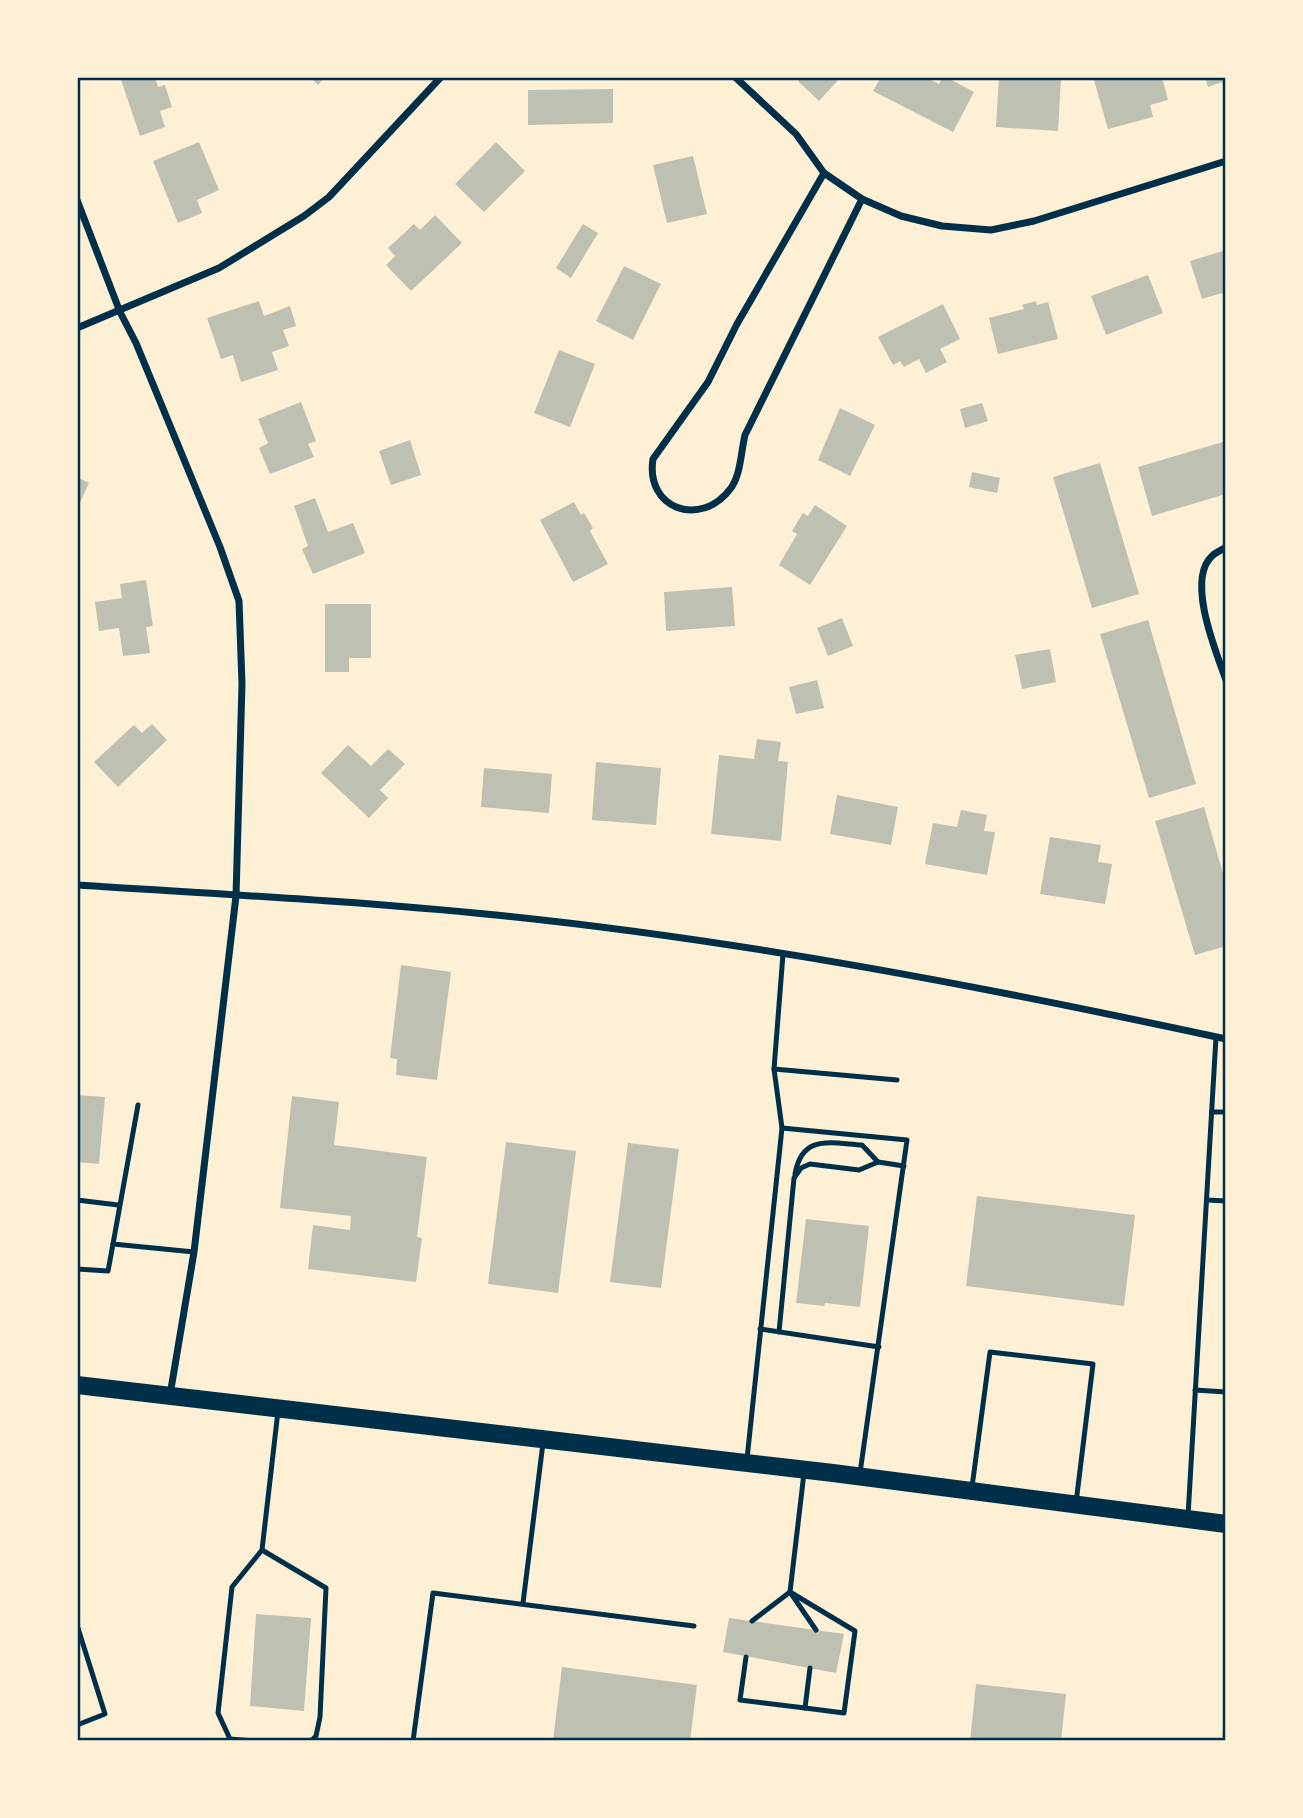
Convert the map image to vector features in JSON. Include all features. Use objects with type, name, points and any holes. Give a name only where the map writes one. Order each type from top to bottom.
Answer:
[{"type":"main road","points":[[77,1385],[859,1476],[1226,1524]]},
{"type":"street","points":[[77,328],[219,268],[304,216],[329,197],[441,77]]},
{"type":"street","points":[[735,77],[796,134],[824,173],[862,199],[901,216],[942,226],[991,230],[1034,221],[1226,161]]},
{"type":"street","points":[[824,173],[737,324],[708,382],[653,459],[651,472],[655,484],[668,503],[681,511],[705,508],[719,500],[732,486],[745,435],[862,199]]},
{"type":"street","points":[[77,200],[239,601],[242,684],[236,896],[194,1252],[170,1395]]},
{"type":"street","points":[[1226,547],[1210,557],[1200,584],[1207,625],[1226,680]]},
{"type":"street","points":[[77,885],[497,915],[783,954],[1015,994],[1226,1039]]},
{"type":"lane","points":[[747,1464],[782,1128],[774,1069],[783,954]]},
{"type":"lane","points":[[1188,1520],[1216,1037]]},
{"type":"lane","points":[[774,1069],[897,1080]]},
{"type":"lane","points":[[77,1269],[108,1271],[138,1105]]},
{"type":"lane","points":[[1212,1112],[1226,1112]]},
{"type":"lane","points":[[782,1128],[907,1140],[859,1476]]},
{"type":"lane","points":[[779,1332],[797,1160],[808,1147],[820,1143],[862,1145],[878,1162]]},
{"type":"lane","points":[[794,1178],[801,1168],[810,1164],[859,1170],[878,1162],[904,1166]]},
{"type":"lane","points":[[77,1200],[118,1205]]},
{"type":"lane","points":[[1207,1200],[1226,1201]]},
{"type":"lane","points":[[113,1244],[194,1252]]},
{"type":"lane","points":[[760,1329],[879,1347]]},
{"type":"lane","points":[[972,1492],[990,1352],[1093,1364],[1076,1506]]},
{"type":"lane","points":[[1195,1390],[1226,1392]]},
{"type":"lane","points":[[254,1741],[230,1739],[218,1713],[232,1587],[262,1550],[278,1408]]},
{"type":"lane","points":[[523,1603],[543,1440]]},
{"type":"lane","points":[[804,1470],[790,1592],[816,1630]]},
{"type":"lane","points":[[262,1550],[326,1588],[320,1717],[316,1736],[311,1741]]},
{"type":"lane","points":[[752,1621],[790,1592]]},
{"type":"lane","points":[[746,1657],[740,1700],[844,1713],[855,1631],[790,1592]]},
{"type":"lane","points":[[413,1741],[433,1593],[694,1626]]},
{"type":"lane","points":[[77,1625],[105,1714],[77,1725]]},
{"type":"lane","points":[[805,1708],[810,1668]]},
{"type":"building","points":[[120,77],[155,77],[158,87],[165,85],[172,107],[160,111],[165,127],[140,136]]},
{"type":"building","points":[[310,77],[325,77],[318,85]]},
{"type":"building","points":[[802,77],[841,77],[819,101],[798,81]]},
{"type":"building","points":[[881,77],[925,77],[939,84],[943,77],[946,77],[974,92],[953,132],[873,91]]},
{"type":"building","points":[[999,77],[1061,77],[1058,131],[996,127]]},
{"type":"building","points":[[1105,77],[1162,77],[1168,100],[1150,105],[1153,117],[1108,129],[1094,80]]},
{"type":"building","points":[[1205,77],[1226,77],[1226,93],[1222,82],[1208,87]]},
{"type":"building","points":[[613,89],[613,123],[528,125],[528,90]]},
{"type":"building","points":[[199,142],[219,190],[197,200],[202,213],[178,223],[153,161]]},
{"type":"building","points":[[496,142],[525,171],[484,212],[455,184]]},
{"type":"building","points":[[693,156],[707,214],[667,223],[653,165]]},
{"type":"building","points":[[435,215],[462,243],[411,291],[386,265],[395,256],[388,248],[414,224],[420,230]]},
{"type":"building","points":[[583,224],[598,233],[571,278],[556,268]]},
{"type":"building","points":[[1226,250],[1226,303],[1222,293],[1202,299],[1190,261]]},
{"type":"building","points":[[624,266],[661,284],[633,340],[596,321]]},
{"type":"building","points":[[1148,275],[1163,313],[1106,335],[1091,296]]},
{"type":"building","points":[[259,301],[264,316],[290,306],[296,326],[283,330],[289,346],[272,352],[278,370],[241,382],[233,355],[221,359],[207,318]]},
{"type":"building","points":[[1036,301],[1037,305],[1048,302],[1058,339],[998,354],[989,318],[1024,309],[1022,305]]},
{"type":"building","points":[[943,304],[960,339],[940,349],[947,362],[926,373],[919,359],[904,367],[900,361],[893,365],[878,337]]},
{"type":"building","points":[[559,350],[595,364],[570,427],[534,413]]},
{"type":"building","points":[[301,402],[316,441],[308,444],[314,457],[270,474],[259,448],[268,443],[258,419]]},
{"type":"building","points":[[982,403],[988,421],[965,428],[960,409]]},
{"type":"building","points":[[840,408],[875,425],[850,476],[818,460]]},
{"type":"building","points":[[410,440],[421,475],[391,485],[379,451]]},
{"type":"building","points":[[1226,441],[1226,494],[1152,516],[1138,467]]},
{"type":"building","points":[[1100,463],[1139,594],[1092,608],[1053,477]]},
{"type":"building","points":[[972,472],[1000,478],[997,493],[969,487]]},
{"type":"building","points":[[77,477],[89,483],[77,509]]},
{"type":"building","points":[[315,498],[328,532],[353,523],[365,553],[313,574],[302,549],[308,546],[294,506]]},
{"type":"building","points":[[574,502],[593,528],[590,531],[608,564],[573,582],[540,520]]},
{"type":"building","points":[[815,505],[847,526],[810,585],[779,565],[797,534],[792,531],[803,513],[808,516]]},
{"type":"building","points":[[146,580],[153,626],[146,627],[150,653],[123,656],[119,628],[99,631],[95,602],[122,598],[120,584]]},
{"type":"building","points":[[732,587],[735,626],[666,631],[664,592]]},
{"type":"building","points":[[325,604],[371,604],[371,658],[349,658],[349,672],[325,672]]},
{"type":"building","points":[[842,618],[853,646],[828,656],[817,628]]},
{"type":"building","points":[[1148,620],[1196,784],[1149,798],[1100,634]]},
{"type":"building","points":[[1050,649],[1056,682],[1022,689],[1015,655]]},
{"type":"building","points":[[817,680],[824,708],[796,714],[789,687]]},
{"type":"building","points":[[152,724],[167,740],[118,787],[94,762],[134,725],[142,733]]},
{"type":"building","points":[[757,739],[781,742],[778,761],[788,762],[781,841],[711,834],[719,755],[754,759]]},
{"type":"building","points":[[348,745],[371,766],[388,749],[405,764],[380,790],[388,798],[369,818],[321,773]]},
{"type":"building","points":[[596,762],[661,768],[656,825],[592,820]]},
{"type":"building","points":[[484,768],[552,774],[549,813],[481,807]]},
{"type":"building","points":[[837,795],[898,807],[891,845],[830,834]]},
{"type":"building","points":[[1204,807],[1226,884],[1226,946],[1195,955],[1155,821]]},
{"type":"building","points":[[961,810],[987,815],[984,831],[995,832],[987,875],[925,864],[933,823],[957,827]]},
{"type":"building","points":[[1050,837],[1101,845],[1098,862],[1112,864],[1105,904],[1040,894]]},
{"type":"building","points":[[401,965],[451,972],[437,1080],[396,1075],[397,1059],[390,1058]]},
{"type":"building","points":[[77,1095],[105,1097],[99,1164],[77,1162]]},
{"type":"building","points":[[292,1096],[339,1102],[334,1145],[427,1157],[417,1237],[422,1238],[416,1282],[308,1269],[313,1225],[350,1230],[351,1216],[280,1208]]},
{"type":"building","points":[[506,1142],[576,1151],[558,1293],[488,1284]]},
{"type":"building","points":[[628,1143],[679,1149],[661,1288],[610,1282]]},
{"type":"building","points":[[977,1196],[1135,1215],[1124,1306],[966,1286]]},
{"type":"building","points":[[806,1219],[869,1226],[860,1307],[796,1303]]},
{"type":"building","points":[[256,1614],[311,1618],[304,1711],[250,1706]]},
{"type":"building","points":[[729,1618],[844,1634],[836,1673],[723,1652]]},
{"type":"building","points":[[562,1667],[697,1685],[690,1741],[553,1741]]},
{"type":"building","points":[[976,1684],[1066,1694],[1061,1741],[970,1741]]},
{"type":"building","points":[[1224,1720],[1226,1737],[1222,1737]]}]
